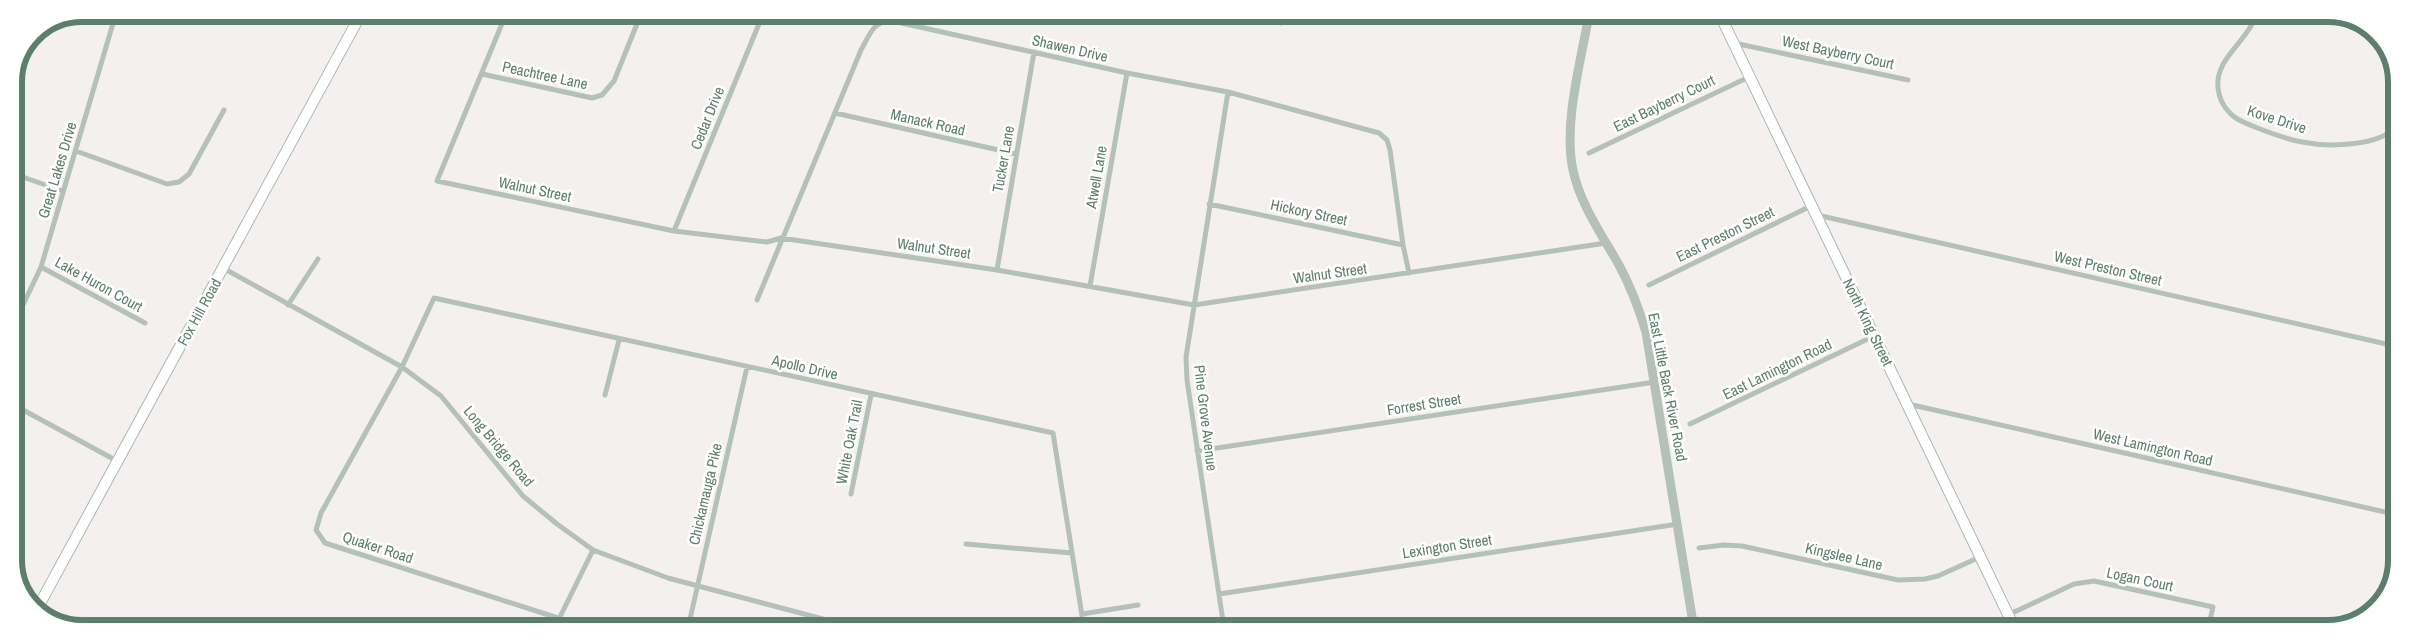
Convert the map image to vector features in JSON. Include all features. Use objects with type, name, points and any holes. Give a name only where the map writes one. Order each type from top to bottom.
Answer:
[{"type":"main road","name":"Fox Hill Road","points":[[40,602],[357,22]]},
{"type":"main road","name":"North King Street","points":[[1723,22],[2010,620]]},
{"type":"street","name":"Great Lakes Drive","points":[[22,306],[41,267],[113,22]]},
{"type":"street","name":"Walnut Street","points":[[503,22],[437,181],[674,231],[768,242],[782,238],[997,270],[1194,305],[1606,243]]},
{"type":"street","name":"Peachtree Lane","points":[[482,74],[592,98],[602,96],[614,81],[638,22]]},
{"type":"street","name":"Cedar Drive","points":[[674,231],[760,22]]},
{"type":"street","name":"Shawen Drive","points":[[757,300],[861,50],[873,28],[880,22]]},
{"type":"street","name":"Shawen Drive","points":[[903,22],[1127,74],[1228,92],[1379,133],[1386,140],[1390,150],[1403,245],[1409,274]]},
{"type":"street","name":"East Little Back River Road","points":[[1588,22],[1574,106],[1570,153],[1579,190],[1632,291],[1646,332],[1693,620]]},
{"type":"street","name":"Kove Drive","points":[[2254,22],[2222,64],[2218,76],[2218,89],[2222,103],[2229,113],[2239,120],[2282,137],[2317,144],[2375,140],[2387,135]]},
{"type":"street","name":"West Bayberry Court","points":[[1733,43],[1908,80]]},
{"type":"street","name":"Tucker Lane","points":[[997,270],[1034,52]]},
{"type":"street","name":"Atwell Lane","points":[[1090,286],[1127,74]]},
{"type":"street","name":"East Bayberry Court","points":[[1590,153],[1750,76]]},
{"type":"street","name":"Pine Grove Avenue","points":[[1223,620],[1187,380],[1186,357],[1228,92]]},
{"type":"street","points":[[76,151],[167,184],[179,182],[189,174],[224,110]]},
{"type":"street","name":"Manack Road","points":[[835,113],[1016,154]]},
{"type":"street","points":[[22,177],[63,191]]},
{"type":"street","name":"Hickory Street","points":[[1209,204],[1403,245]]},
{"type":"street","name":"East Preston Street","points":[[1649,285],[1814,210]]},
{"type":"street","name":"West Preston Street","points":[[1814,210],[2388,344]]},
{"type":"street","points":[[288,305],[318,259]]},
{"type":"street","name":"Lake Huron Court","points":[[41,267],[145,324]]},
{"type":"street","name":"Long Bridge Road","points":[[223,268],[402,367],[441,396],[523,496],[593,550],[668,578],[827,620]]},
{"type":"street","name":"Apollo Drive","points":[[402,367],[434,298],[871,395],[1053,433],[1083,620]]},
{"type":"street","name":"East Lamington Road","points":[[1690,424],[1875,336]]},
{"type":"street","points":[[605,395],[619,340]]},
{"type":"street","name":"Quaker Road","points":[[402,367],[320,513],[316,530],[319,537],[325,543],[558,618]]},
{"type":"street","name":"Chickamauga Pike","points":[[690,620],[747,367]]},
{"type":"street","name":"Forrest Street","points":[[1197,451],[1655,382]]},
{"type":"street","name":"White Oak Trail","points":[[851,494],[871,395]]},
{"type":"street","name":"West Lamington Road","points":[[1907,404],[2388,513]]},
{"type":"street","points":[[23,410],[117,461]]},
{"type":"street","name":"Lexington Street","points":[[1219,594],[1678,524]]},
{"type":"street","points":[[966,544],[1072,553]]},
{"type":"street","name":"Kingslee Lane","points":[[1699,548],[1724,545],[1750,547],[1898,580],[1926,579],[1938,576],[1980,558]]},
{"type":"street","points":[[558,618],[593,550]]},
{"type":"street","name":"Logan Court","points":[[2008,615],[2074,584],[2094,581],[2213,607],[2210,620]]},
{"type":"street","points":[[1082,614],[1138,605]]}]
